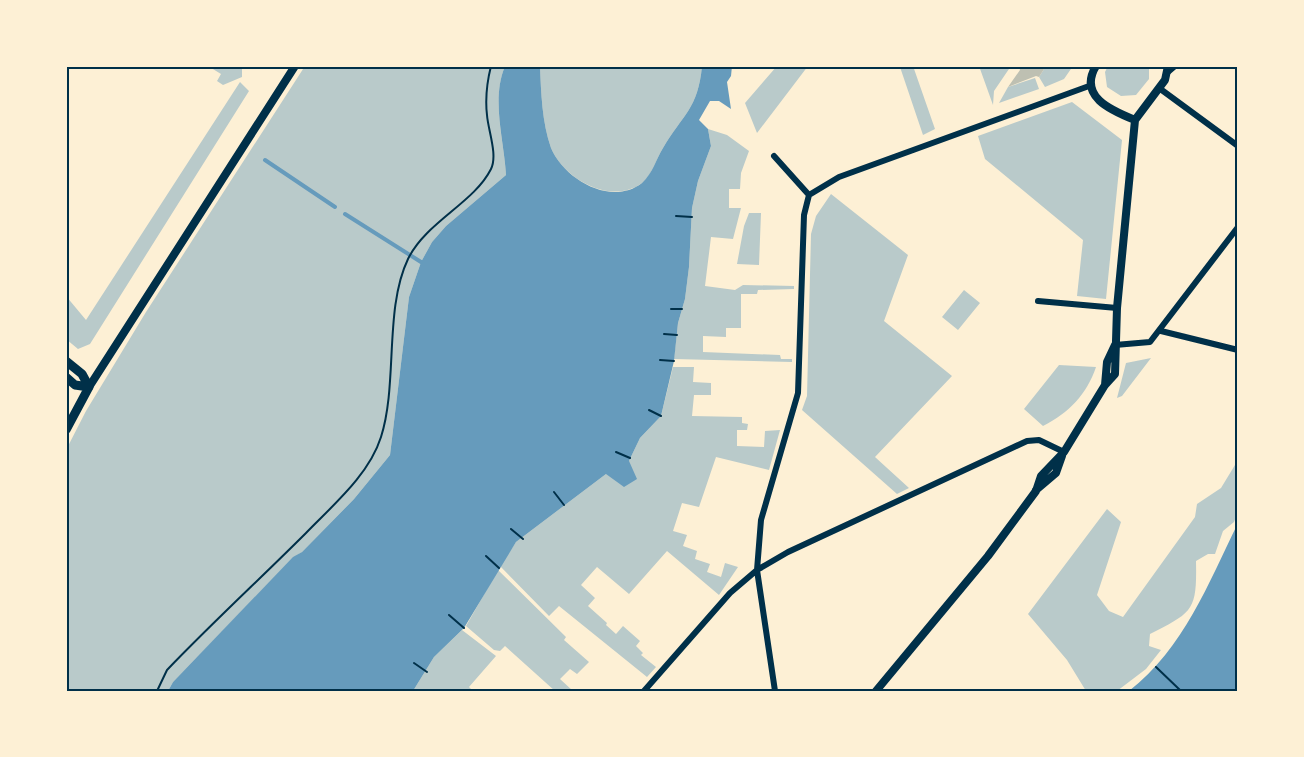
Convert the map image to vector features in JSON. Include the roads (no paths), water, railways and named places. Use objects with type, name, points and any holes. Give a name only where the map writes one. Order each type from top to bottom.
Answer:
[{"type":"main road","points":[[66,361],[82,374],[89,387]]},
{"type":"main road","points":[[66,376],[75,385],[89,387]]},
{"type":"main road","points":[[66,430],[89,387]]},
{"type":"street","points":[[89,387],[295,66]]},
{"type":"street","points":[[1089,86],[1096,66]]},
{"type":"street","points":[[876,691],[970,578],[1036,491],[1041,476],[1064,452],[1105,385],[1107,362],[1115,345],[1135,120],[1171,68]]},
{"type":"street","points":[[1089,86],[1097,98],[1116,112],[1135,120]]},
{"type":"street","points":[[775,691],[757,570],[761,520],[798,393],[804,215],[809,195],[839,177],[1089,86]]},
{"type":"street","points":[[1159,88],[1238,146]]},
{"type":"street","points":[[774,156],[809,195]]},
{"type":"street","points":[[1115,345],[1150,342],[1238,227]]},
{"type":"street","points":[[1038,301],[1117,308]]},
{"type":"street","points":[[1161,330],[1238,350]]},
{"type":"street","points":[[644,691],[730,593],[757,570],[798,547],[1027,441],[1040,440],[1064,452]]},
{"type":"water","points":[[505,66],[540,66],[542,107],[551,148],[557,159],[577,179],[603,191],[617,192],[630,190],[642,183],[649,175],[670,136],[693,102],[702,66],[732,66],[731,76],[727,82],[731,109],[719,101],[710,101],[699,120],[708,129],[711,146],[698,181],[692,208],[685,299],[678,323],[674,361],[661,416],[640,438],[629,461],[637,479],[624,487],[606,474],[516,542],[464,628],[434,657],[413,691],[168,691],[173,682],[293,557],[302,552],[354,499],[390,455],[409,297],[421,262],[432,242],[446,226],[506,175],[499,120],[499,92]]},
{"type":"water","points":[[1238,523],[1238,691],[1129,691],[1148,674],[1180,635],[1205,592]]},
{"type":"waterway","points":[[265,160],[335,207]]},
{"type":"waterway","points":[[345,214],[421,262]]}]
